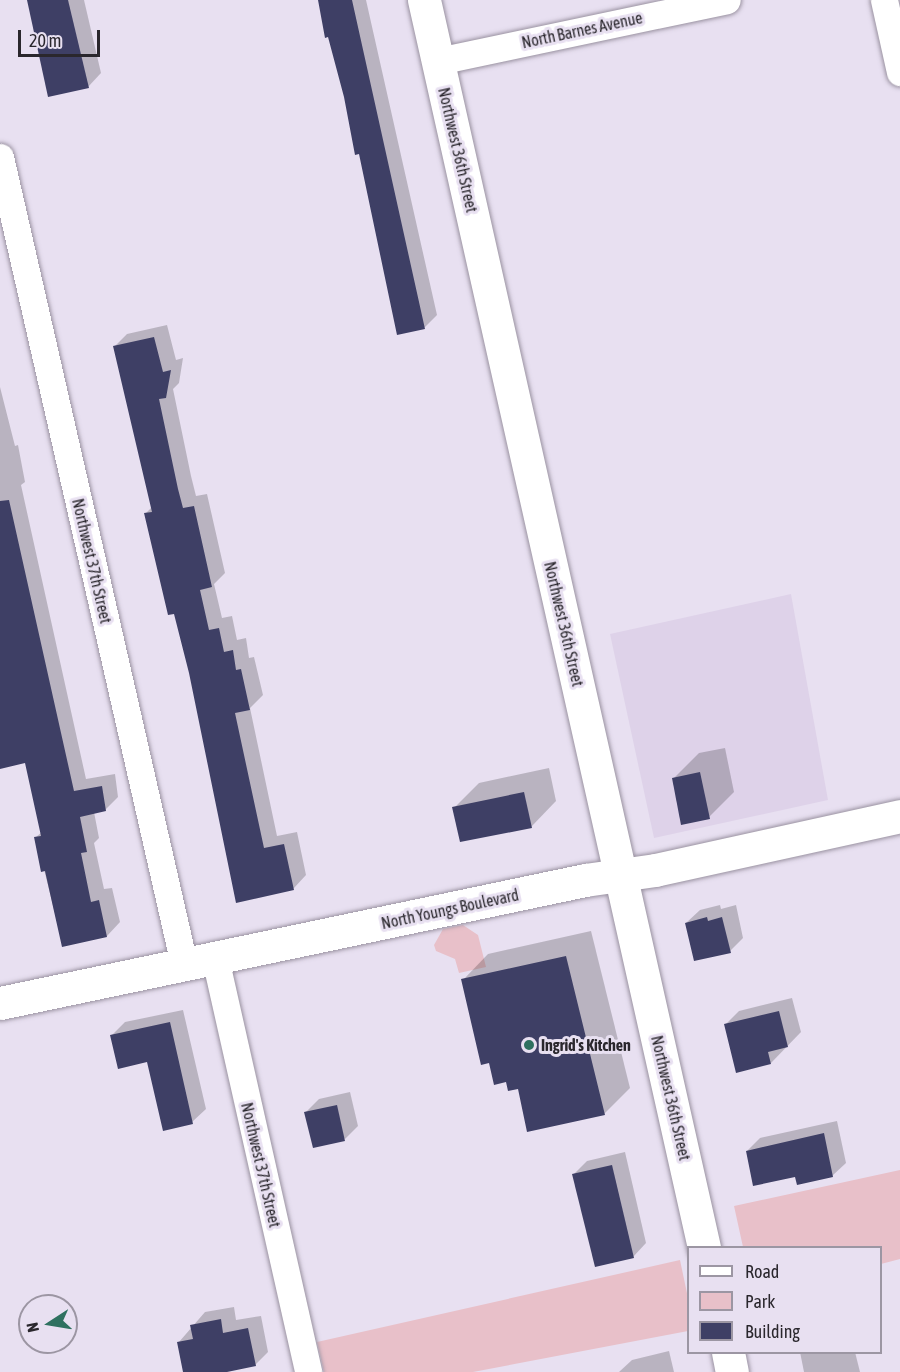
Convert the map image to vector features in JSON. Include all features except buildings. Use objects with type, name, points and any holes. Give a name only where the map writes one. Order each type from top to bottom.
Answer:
[{"type":"street","name":"Northwest 36th Street","points":[[424,0],[704,1246]]},
{"type":"street","name":"North Barnes Avenue","points":[[438,61],[727,0]]},
{"type":"street","points":[[884,0],[900,72]]},
{"type":"street","name":"Northwest 37th Street","points":[[0,157],[184,964]]},
{"type":"street","name":"North Youngs Boulevard","points":[[0,1003],[900,816]]},
{"type":"street","name":"Northwest 37th Street","points":[[215,958],[308,1372]]},
{"type":"street","points":[[728,1354],[732,1372]]},
{"type":"shaded area","points":[[791,594],[828,800],[654,838],[610,634]]},
{"type":"green space","points":[[463,925],[478,935],[486,967],[459,973],[455,959],[436,951],[434,945],[443,929]]},
{"type":"green space","points":[[900,1170],[900,1259],[882,1264],[882,1246],[743,1246],[734,1206]]},
{"type":"green space","points":[[680,1260],[687,1293],[687,1331],[473,1372],[324,1372],[317,1342]]},
{"type":"place","name":"Ingrid's Kitchen","points":[[529,1045]]}]
